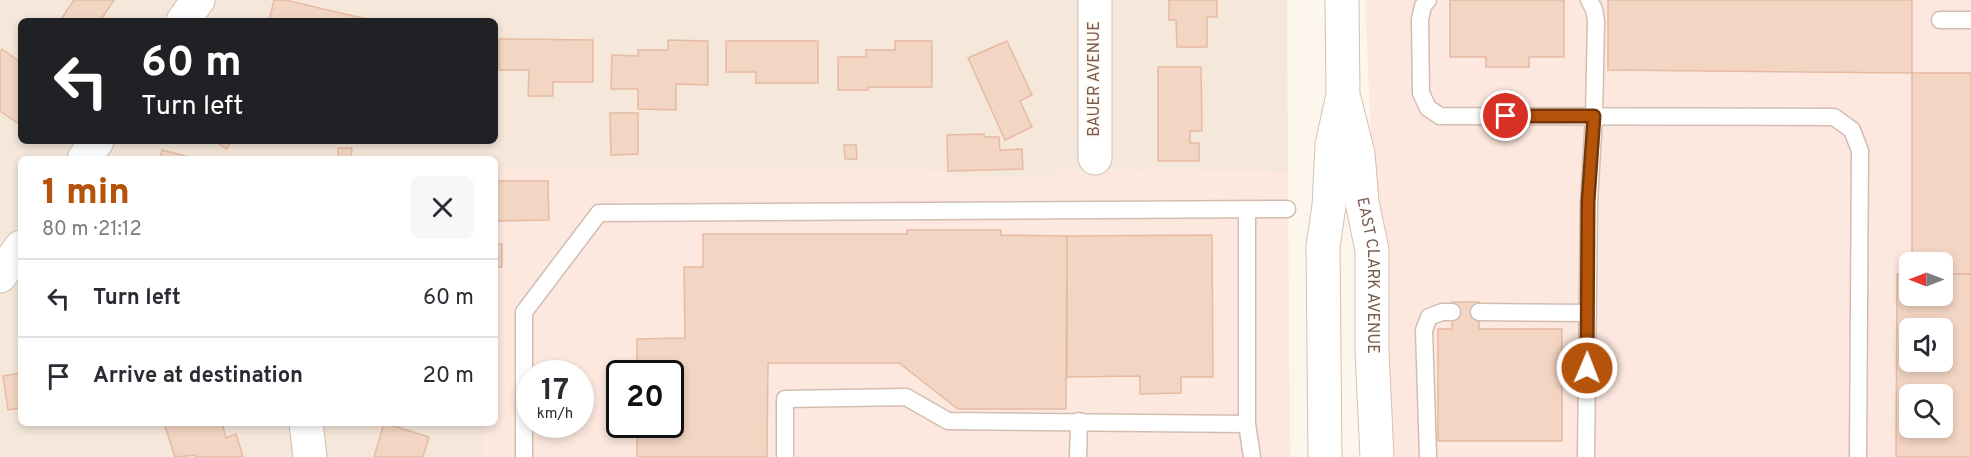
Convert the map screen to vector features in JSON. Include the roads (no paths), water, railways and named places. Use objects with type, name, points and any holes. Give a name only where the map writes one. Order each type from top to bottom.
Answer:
[{"type":"main road","points":[[185,18],[198,0]]},
{"type":"main road","name":"BAUER AVENUE","points":[[1095,0],[1095,158]]},
{"type":"main road","name":"EAST CLARK AVENUE","points":[[1324,457],[1323,246],[1329,206],[1332,144],[1343,95],[1342,0]]},
{"type":"main road","name":"EAST CLARK AVENUE","points":[[1343,95],[1358,154],[1362,202],[1372,250],[1372,351],[1377,457]]},
{"type":"main road","points":[[1329,206],[1362,202]]},
{"type":"main road","points":[[0,276],[18,252]]},
{"type":"main road","points":[[306,426],[310,457]]},
{"type":"lane","points":[[1428,0],[1423,6],[1420,20],[1421,93],[1428,108],[1440,116],[1834,117],[1852,130],[1860,151],[1858,457]]},
{"type":"lane","points":[[1586,457],[1588,202],[1594,116],[1596,21],[1594,9],[1589,0]]},
{"type":"lane","points":[[1940,20],[1971,20]]},
{"type":"lane","points":[[1247,209],[1247,424],[1252,457]]},
{"type":"lane","points":[[524,457],[524,312],[599,213],[1287,209]]},
{"type":"lane","points":[[1428,457],[1424,330],[1429,317],[1442,312],[1452,312]]},
{"type":"lane","points":[[1479,312],[1588,313]]},
{"type":"lane","points":[[785,457],[785,399],[906,397],[948,421],[1247,424]]},
{"type":"lane","points":[[1078,457],[1079,421]]}]
